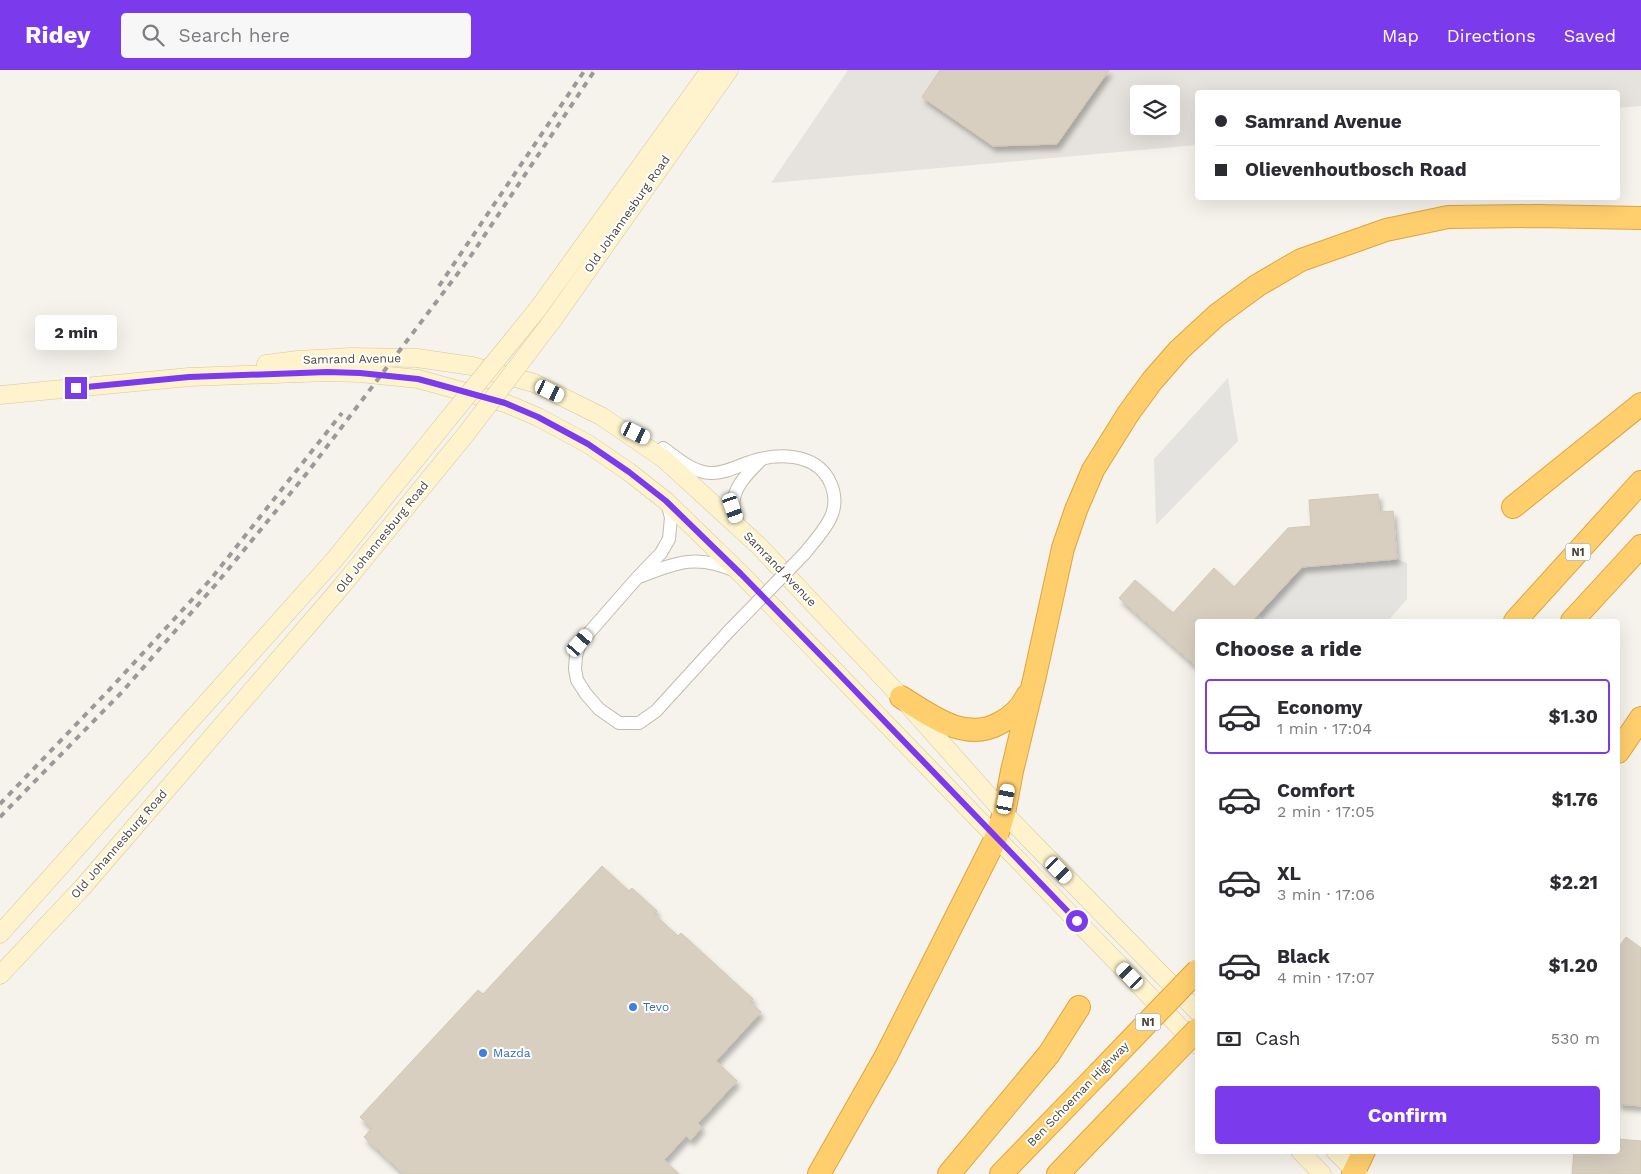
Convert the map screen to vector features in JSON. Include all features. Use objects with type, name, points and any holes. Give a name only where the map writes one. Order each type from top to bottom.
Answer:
[{"type":"highway","points":[[819,1174],[886,1056],[996,838],[1004,813],[1063,548],[1076,510],[1093,470],[1128,414],[1152,381],[1179,350],[1217,316],[1258,285],[1301,260],[1386,230],[1448,218],[1537,216],[1641,218]]},
{"type":"highway","points":[[1513,507],[1641,404]]},
{"type":"highway","name":"N1","points":[[1517,619],[1641,482]]},
{"type":"highway","points":[[1574,619],[1641,546]]},
{"type":"highway","points":[[900,697],[937,720],[956,728],[973,730],[991,728],[1009,719],[1023,705],[1034,680]]},
{"type":"highway","points":[[1620,749],[1641,718]]},
{"type":"highway","name":"Ben Schoeman Highway","points":[[1001,1174],[1195,973]]},
{"type":"highway","points":[[949,1174],[1049,1054],[1079,1007]]},
{"type":"highway","points":[[1058,1174],[1195,1032]]},
{"type":"main road","name":"Old Johannesburg Road","points":[[0,934],[334,559],[537,310],[710,70]]},
{"type":"main road","name":"Old Johannesburg Road","points":[[0,975],[82,888],[341,587],[466,434],[552,321],[729,70]]},
{"type":"main road","name":"Samrand Avenue","points":[[189,377],[298,360],[350,357],[417,358],[472,366],[522,379],[601,416],[664,459],[759,546],[900,697],[1004,813],[1195,1009]]},
{"type":"main road","name":"Samrand Avenue","points":[[189,377],[327,372],[360,373],[418,379],[505,403],[588,444],[629,472],[666,501],[741,574],[1195,1043]]},
{"type":"main road","points":[[0,395],[189,377]]},
{"type":"main road","points":[[1303,1154],[1322,1174]]},
{"type":"main road","points":[[1339,1154],[1357,1167]]},
{"type":"street","points":[[601,416],[654,442],[680,461],[697,470],[710,473],[762,459],[784,456],[803,459],[817,466],[827,476],[834,490],[835,503],[831,520],[804,553],[656,711],[639,723],[620,723],[599,709],[581,687],[577,680],[575,668],[576,656],[580,643],[661,553],[669,539],[671,517],[666,501]]},
{"type":"street","points":[[741,529],[733,508],[735,492],[745,477],[762,459]]},
{"type":"street","points":[[637,578],[673,564],[695,561],[726,566],[741,574]]},
{"type":"shaded area","points":[[848,70],[1641,70],[1641,106],[1620,108],[1620,90],[1195,90],[1195,145],[771,183]]},
{"type":"shaded area","points":[[1228,378],[1238,441],[1156,525],[1154,459]]},
{"type":"shaded area","points":[[1397,559],[1407,563],[1407,599],[1390,619],[1261,619],[1259,614],[1302,567]]},
{"type":"building","points":[[940,70],[1109,70],[1057,144],[993,146],[922,97]]},
{"type":"building","points":[[1378,494],[1379,512],[1393,511],[1397,559],[1302,567],[1254,619],[1195,619],[1195,665],[1119,598],[1135,580],[1173,613],[1214,568],[1234,587],[1288,528],[1311,526],[1309,500]]},
{"type":"building","points":[[602,866],[629,891],[632,888],[657,911],[654,914],[678,936],[681,933],[753,999],[750,1002],[761,1012],[716,1061],[737,1081],[698,1123],[702,1127],[691,1140],[686,1136],[664,1160],[679,1174],[404,1174],[364,1137],[372,1128],[360,1117],[478,990],[483,994]]},
{"type":"building","points":[[1626,937],[1641,948],[1641,1106],[1620,1104],[1620,945]]},
{"type":"building","points":[[1620,1139],[1641,1141],[1641,1174],[1572,1174],[1574,1154],[1620,1154]]},
{"type":"railway","points":[[439,286],[585,70]]},
{"type":"railway","points":[[0,817],[122,692],[217,583],[307,473],[468,260],[595,70]]},
{"type":"railway","points":[[0,804],[110,689],[211,579],[342,413]]},
{"type":"place","name":"Tevo","points":[[633,1007]]},
{"type":"place","name":"Mazda","points":[[483,1053]]},
{"type":"route","points":[[76,388],[189,377],[327,372],[360,373],[418,379],[505,403],[538,417],[588,444],[629,472],[666,501],[838,673],[1077,921]]}]
